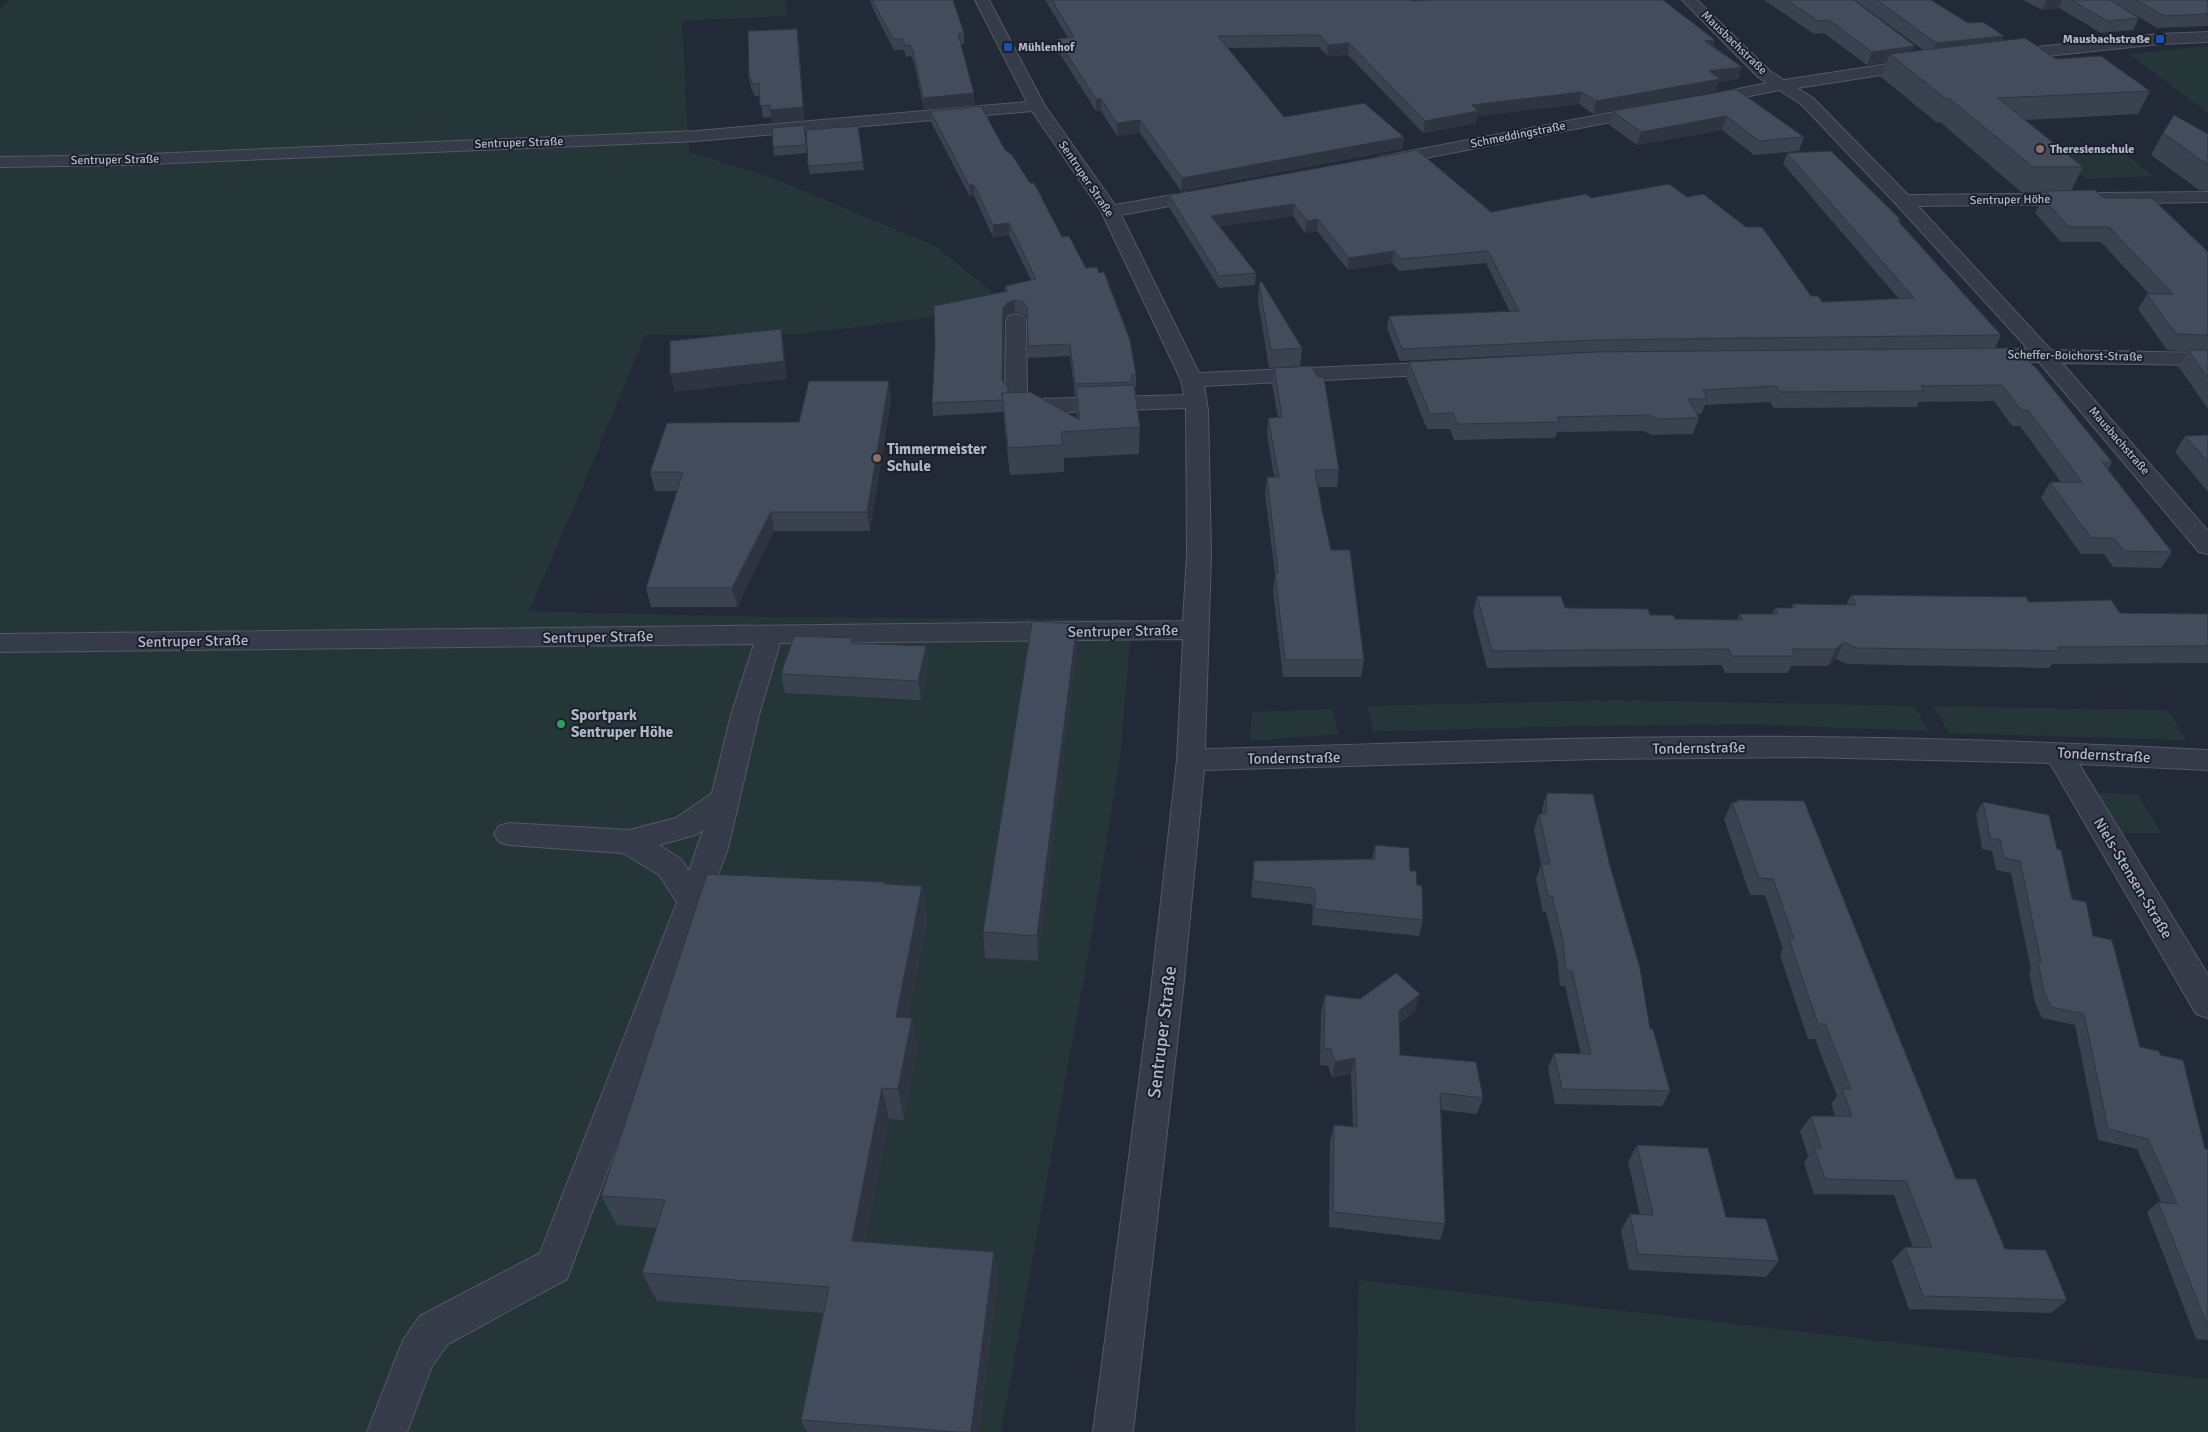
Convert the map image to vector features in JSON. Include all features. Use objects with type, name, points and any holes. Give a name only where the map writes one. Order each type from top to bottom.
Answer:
[{"type":"street","name":"Sentruper Straße","points":[[982,0],[1037,106],[1110,211],[1193,390],[1199,554],[1191,760],[1167,990],[1113,1432]]},
{"type":"street","name":"Mausbachstraße","points":[[1689,0],[1764,74],[1807,101],[1903,201],[2044,355],[2208,546]]},
{"type":"street","points":[[2136,24],[2160,39]]},
{"type":"street","points":[[1995,56],[2160,39],[2208,37]]},
{"type":"street","points":[[1694,102],[1782,85],[1932,62],[1912,52]]},
{"type":"street","name":"Sentruper Straße","points":[[0,162],[124,160],[696,136],[1037,106]]},
{"type":"street","name":"Schmeddingstraße","points":[[1371,163],[1665,108]]},
{"type":"street","points":[[1110,211],[1226,191]]},
{"type":"street","name":"Sentruper Höhe","points":[[1903,201],[2208,197]]},
{"type":"street","points":[[1016,320],[1016,392],[1024,402],[1036,406],[1193,390],[1463,367]]},
{"type":"street","name":"Scheffer-Boichorst-Straße","points":[[1969,355],[2208,359]]},
{"type":"street","name":"Sentruper Straße","points":[[0,643],[1197,630]]},
{"type":"street","points":[[386,1432],[417,1354],[434,1330],[554,1266],[713,848],[745,715],[770,635]]},
{"type":"street","name":"Tondernstraße","points":[[1191,760],[1598,749],[1755,747],[2058,753],[2208,760]]},
{"type":"street","name":"Niels-Stensen-Straße","points":[[2058,753],[2208,1004]]},
{"type":"street","points":[[509,834],[629,842],[685,827],[726,798]]},
{"type":"street","points":[[629,842],[670,867],[693,900]]},
{"type":"shaded area","name":"Sportpark Sentruper Höhe","points":[[10,0],[785,0],[788,16],[682,21],[689,152],[770,177],[935,246],[1007,303],[949,315],[803,334],[645,335],[529,611],[763,617],[1132,619],[1120,758],[1088,956],[1001,1432],[0,1432],[0,9]]},
{"type":"shaded area","points":[[2208,46],[2208,113],[2129,54]]},
{"type":"shaded area","points":[[2089,145],[2120,150],[2153,176],[2086,179],[2062,162],[2056,149]]},
{"type":"shaded area","points":[[1613,700],[1915,706],[1928,731],[1746,724],[1530,727],[1373,732],[1368,706]]},
{"type":"shaded area","points":[[1933,706],[2168,710],[2186,740],[1949,733]]},
{"type":"shaded area","points":[[1333,709],[1339,734],[1250,741],[1252,712]]},
{"type":"shaded area","points":[[2092,793],[2137,794],[2162,833],[2116,833]]},
{"type":"shaded area","points":[[1359,1280],[2208,1379],[2208,1432],[1355,1432]]},
{"type":"building","points":[[872,0],[953,0],[964,33],[958,34],[974,93],[923,98],[910,45],[905,46],[903,39],[893,39]]},
{"type":"building","points":[[1052,0],[1663,0],[1715,40],[1705,41],[1742,67],[1709,71],[1720,79],[1596,101],[1582,92],[1472,105],[1478,111],[1425,121],[1349,43],[1328,45],[1320,35],[1218,36],[1284,117],[1364,103],[1404,137],[1182,178],[1140,120],[1117,123],[1101,99],[1096,99],[1057,39],[1074,37]]},
{"type":"building","points":[[1787,0],[1854,0],[1915,46],[1872,52],[1829,20],[1818,21]]},
{"type":"building","points":[[1877,0],[1931,0],[1968,23],[1983,22],[2004,36],[1936,43]]},
{"type":"building","points":[[2071,0],[2110,0],[2139,18],[2107,21]]},
{"type":"building","points":[[2136,0],[2208,0],[2208,14],[2164,16]]},
{"type":"building","points":[[797,29],[803,107],[770,110],[770,105],[760,106],[759,83],[752,84],[751,79],[749,79],[748,31]]},
{"type":"building","points":[[2025,38],[2056,59],[2101,56],[2150,91],[1998,98],[2083,167],[2033,167],[1950,99],[1946,99],[1890,54]]},
{"type":"building","points":[[1736,89],[1804,137],[1759,141],[1726,116],[1641,132],[1612,111]]},
{"type":"building","points":[[981,106],[1005,150],[1012,155],[1030,183],[1034,183],[1062,237],[1069,236],[1086,268],[1097,267],[1099,273],[1104,272],[1130,340],[1136,375],[1131,375],[1132,382],[1075,384],[1070,344],[1028,346],[1027,308],[1023,302],[1015,300],[1007,303],[1003,308],[1002,380],[1008,387],[1008,393],[1002,393],[1003,400],[932,403],[935,347],[934,306],[1008,291],[1005,286],[1036,279],[1009,223],[993,225],[974,185],[969,185],[930,111]]},
{"type":"building","points":[[2174,115],[2208,134],[2208,165],[2163,133]]},
{"type":"building","points":[[804,125],[806,145],[773,147],[772,128]]},
{"type":"building","points":[[858,126],[863,162],[808,166],[806,130]]},
{"type":"building","points":[[1417,150],[1491,212],[1586,194],[1591,198],[1669,184],[1687,197],[1703,194],[1746,227],[1762,227],[1811,296],[1818,296],[1822,302],[1914,298],[1787,153],[1831,151],[1901,220],[1897,220],[2001,335],[1595,340],[1402,349],[1389,316],[1519,311],[1488,251],[1401,259],[1394,251],[1349,258],[1318,219],[1307,221],[1294,204],[1211,216],[1256,273],[1219,276],[1169,195]]},
{"type":"building","points":[[2095,190],[2104,198],[2152,198],[2208,252],[2208,335],[2176,334],[2147,294],[2173,294],[2109,227],[2069,227],[2042,198],[2053,198],[2045,191]]},
{"type":"building","points":[[1262,282],[1302,348],[1271,350],[1259,283]]},
{"type":"building","points":[[781,329],[784,361],[670,374],[670,341]]},
{"type":"building","points":[[2016,348],[2036,368],[2112,462],[2102,462],[2172,552],[2124,551],[2114,538],[2091,538],[2050,482],[2082,482],[2028,410],[2021,410],[2002,385],[1921,386],[1924,391],[1780,392],[1776,386],[1703,390],[1707,399],[1688,399],[1699,418],[1658,419],[1648,415],[1557,417],[1560,422],[1457,424],[1453,413],[1430,414],[1409,362],[1596,352]]},
{"type":"building","points":[[2188,350],[2208,350],[2208,378]]},
{"type":"building","points":[[1311,366],[1318,377],[1324,377],[1339,470],[1315,470],[1322,510],[1331,550],[1350,550],[1364,660],[1285,660],[1275,573],[1278,573],[1267,477],[1279,477],[1268,418],[1282,417],[1274,368]]},
{"type":"building","points":[[809,381],[889,381],[867,512],[771,512],[732,588],[646,588],[683,472],[650,472],[667,423],[799,422]]},
{"type":"building","points":[[1134,385],[1140,427],[1061,432],[1063,445],[1008,448],[1002,393],[1030,392],[1080,420],[1076,387]]},
{"type":"building","points":[[2208,435],[2208,462],[2185,436]]},
{"type":"building","points":[[1851,595],[2026,597],[2029,602],[2111,600],[2120,613],[2208,614],[2208,646],[2058,647],[2060,651],[1856,648],[1844,642],[1836,649],[1792,649],[1795,656],[1732,656],[1729,649],[1492,651],[1477,596],[1561,596],[1565,608],[1648,609],[1650,615],[1673,615],[1675,619],[1742,620],[1739,614],[1778,614],[1775,608],[1795,608],[1793,604],[1856,605]]},
{"type":"building","points":[[1032,621],[1077,624],[1037,936],[983,932]]},
{"type":"building","points":[[794,636],[852,638],[851,643],[926,646],[918,681],[781,674]]},
{"type":"building","points":[[1547,793],[1593,794],[1610,866],[1640,968],[1650,1029],[1653,1029],[1670,1091],[1562,1089],[1554,1053],[1591,1054],[1572,971],[1566,971],[1563,941],[1552,896],[1548,896],[1541,864],[1550,864],[1539,814],[1546,814]]},
{"type":"building","points":[[1737,800],[1804,801],[1956,1179],[1976,1179],[2005,1249],[2046,1250],[2067,1300],[1923,1296],[1905,1247],[1932,1248],[1906,1181],[1825,1179],[1814,1148],[1821,1148],[1811,1116],[1852,1116],[1842,1089],[1851,1089],[1825,1024],[1818,1024],[1789,939],[1794,939],[1773,879],[1759,878],[1732,802],[1738,802]]},
{"type":"building","points":[[1983,802],[2049,815],[2057,849],[2061,850],[2072,899],[2086,902],[2093,936],[2112,940],[2140,1047],[2159,1051],[2160,1055],[2183,1060],[2205,1149],[2208,1149],[2208,1327],[2158,1202],[2177,1204],[2148,1139],[2108,1129],[2084,1014],[2051,1007],[2044,992],[2038,961],[2041,962],[2020,861],[2004,858],[2000,840],[1990,838]]},
{"type":"building","points":[[1375,845],[1409,848],[1410,871],[1416,871],[1417,885],[1422,886],[1423,920],[1315,909],[1315,890],[1313,888],[1253,881],[1254,861],[1375,859]]},
{"type":"building","points":[[707,874],[885,882],[885,884],[922,886],[896,1017],[912,1018],[898,1089],[882,1088],[852,1241],[994,1252],[971,1432],[801,1420],[829,1287],[642,1273],[665,1200],[601,1196]]},
{"type":"building","points":[[1396,973],[1420,994],[1399,1011],[1400,1055],[1476,1062],[1483,1098],[1440,1093],[1445,1224],[1333,1212],[1334,1125],[1357,1127],[1355,1058],[1335,1062],[1331,1049],[1324,1048],[1325,995],[1360,999]]},
{"type":"building","points":[[1637,1145],[1708,1148],[1726,1217],[1766,1219],[1779,1261],[1638,1254],[1630,1214],[1653,1215]]},
{"type":"place","name":"Mausbachstraße","points":[[2160,39]]},
{"type":"place","name":"Mühlenhof","points":[[1008,47]]},
{"type":"place","name":"Theresienschule","points":[[2040,149]]},
{"type":"place","name":"Timmermeister Schule","points":[[877,458]]},
{"type":"place","name":"Sportpark Sentruper Höhe","points":[[561,724]]}]
